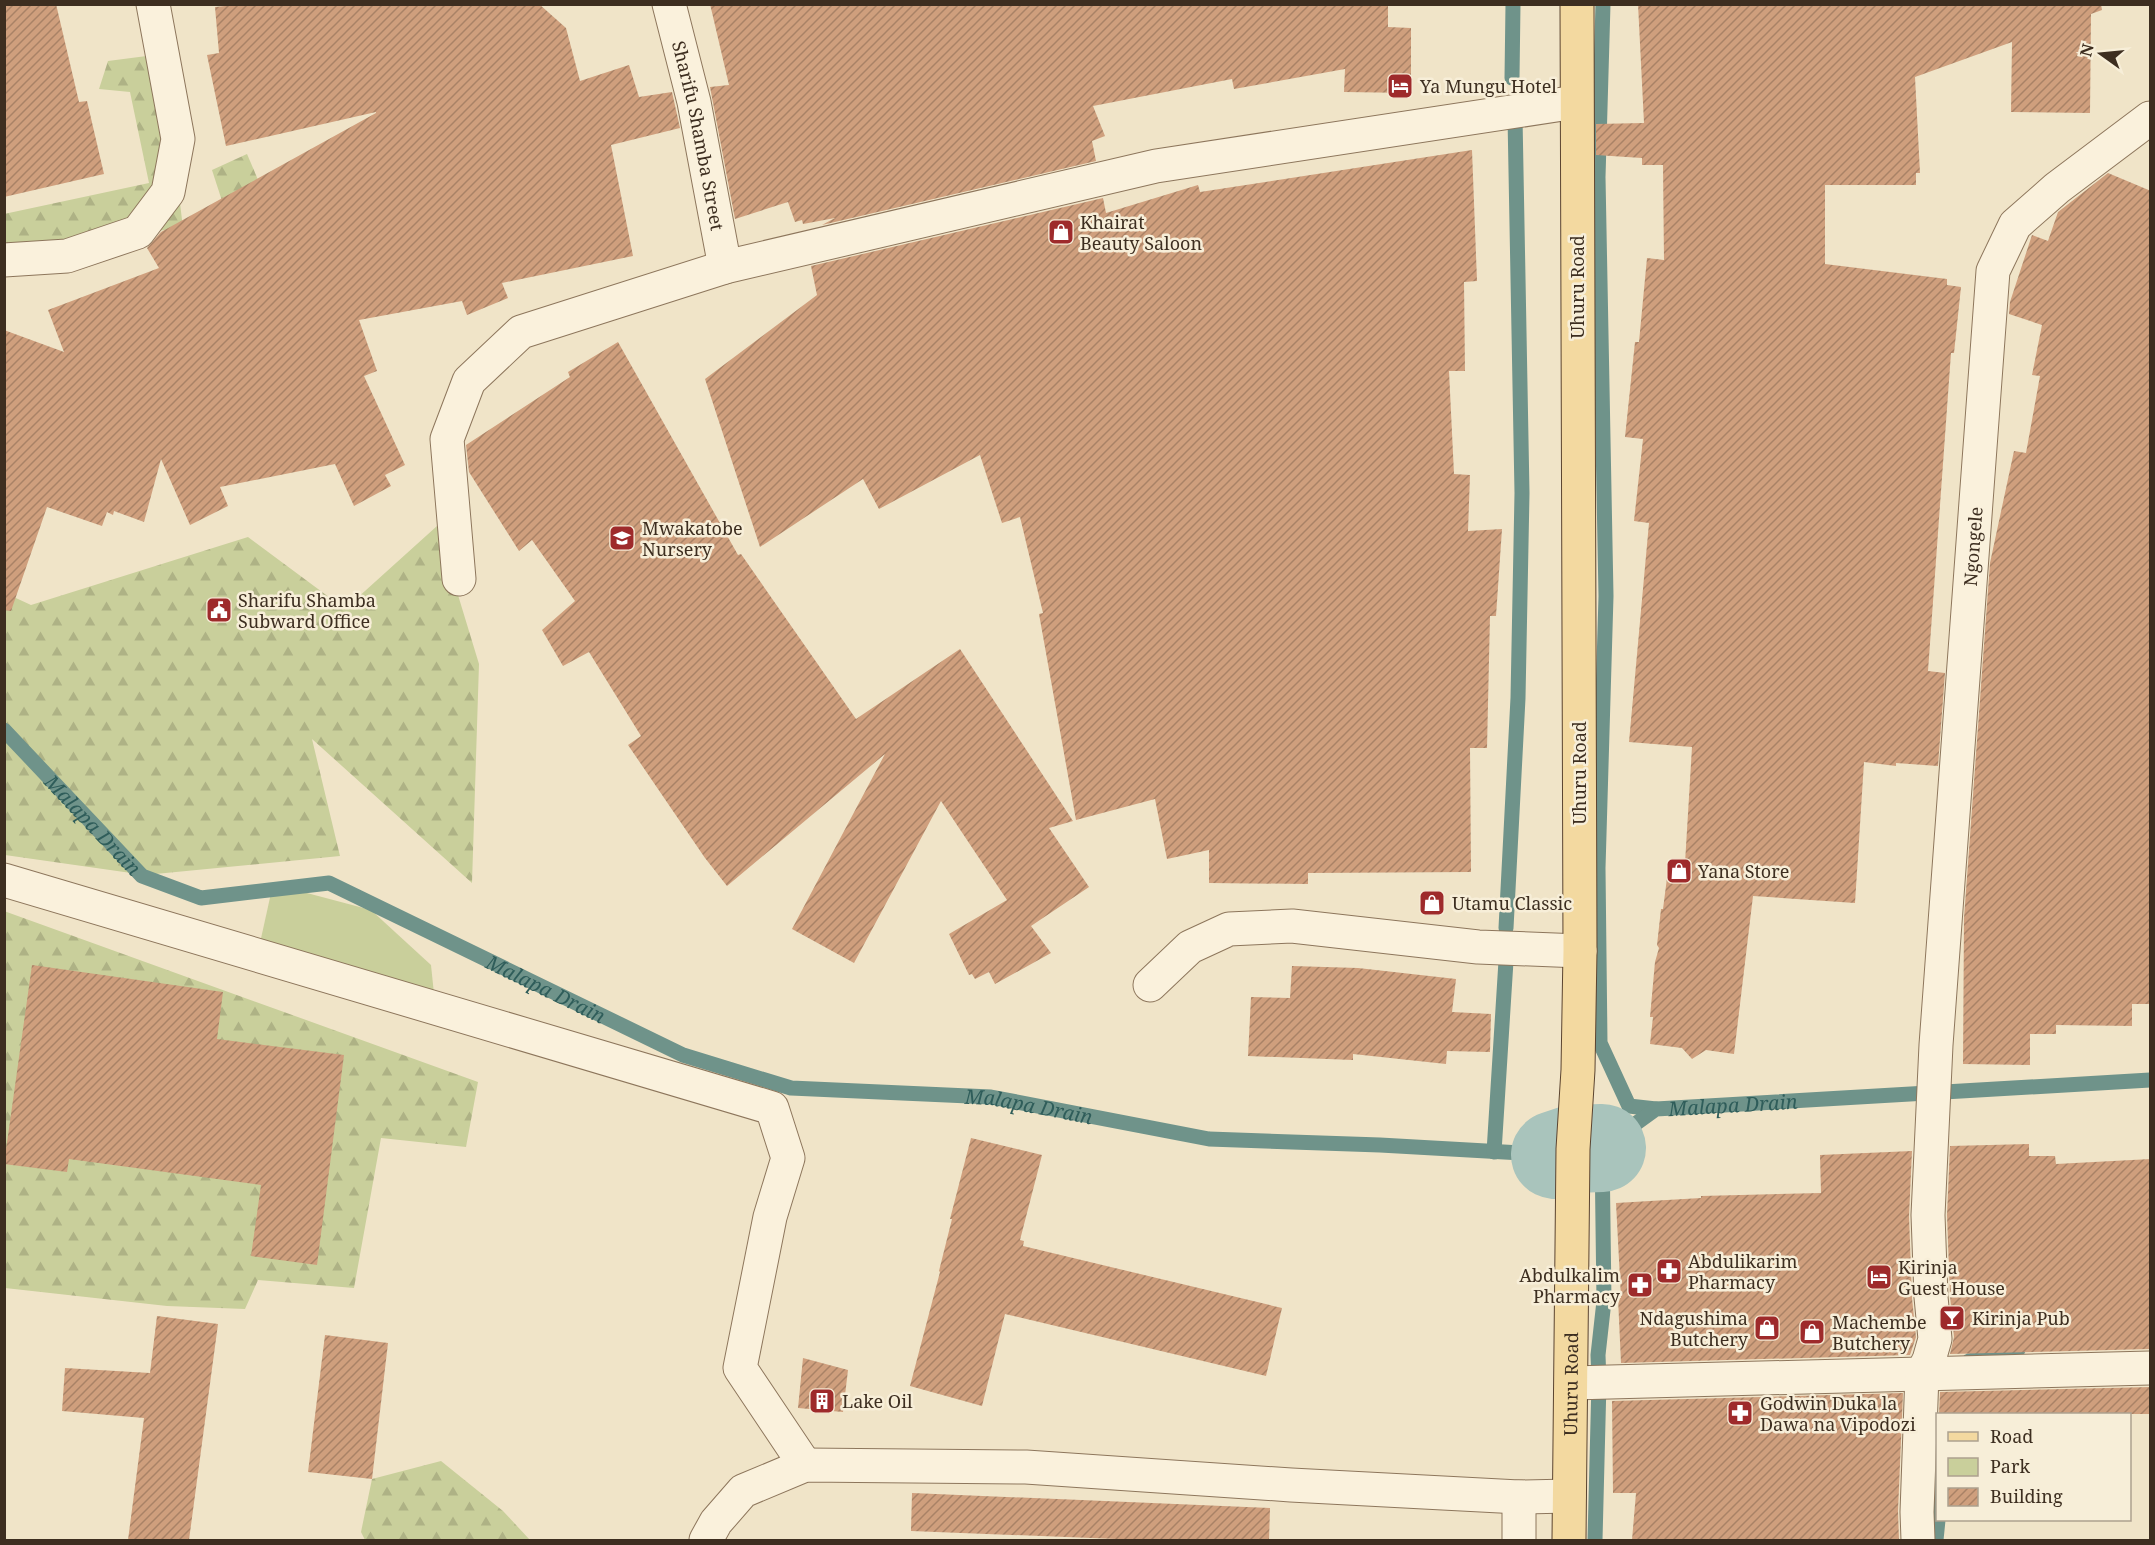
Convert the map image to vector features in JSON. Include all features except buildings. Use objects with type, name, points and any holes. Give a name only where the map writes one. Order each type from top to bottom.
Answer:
[{"type":"main road","name":"Uhuru Road","points":[[1569,1540],[1573,1149],[1578,1070],[1580,951],[1577,4]]},
{"type":"street","points":[[4,260],[67,256],[138,232],[168,192],[178,139],[153,4]]},
{"type":"street","name":"Sharifu Shamba Street","points":[[669,4],[694,102],[725,267]]},
{"type":"street","points":[[459,579],[447,439],[469,381],[521,332],[725,267],[1156,166],[1576,102]]},
{"type":"street","name":"Ngongele","points":[[1918,1540],[1922,1374],[1935,1339],[1930,1297],[1928,1215],[1936,1045],[1993,271],[2015,225],[2057,188],[2151,118]]},
{"type":"street","points":[[4,880],[772,1108],[788,1158],[770,1217],[740,1368],[805,1465]]},
{"type":"street","points":[[1149,985],[1190,947],[1230,929],[1292,926],[1381,934],[1478,947],[1580,951]]},
{"type":"street","points":[[1572,1383],[2151,1368]]},
{"type":"street","points":[[706,1540],[716,1522],[743,1491],[805,1465],[1026,1467],[1291,1485],[1519,1497],[1569,1496]]},
{"type":"street","points":[[1519,1497],[1519,1540]]},
{"type":"green space","points":[[162,54],[183,228],[5,248],[4,214],[149,183],[130,92],[99,89],[108,61]]},
{"type":"green space","points":[[247,154],[294,264],[234,238],[212,170]]},
{"type":"green space","points":[[437,526],[479,664],[472,883],[312,739],[340,856],[145,875],[5,855],[5,593],[31,605],[248,537],[345,609]]},
{"type":"green space","points":[[273,884],[371,910],[431,965],[436,1013],[256,961]]},
{"type":"green space","points":[[4,911],[478,1082],[466,1147],[381,1138],[354,1288],[258,1280],[245,1309],[167,1306],[5,1288]]},
{"type":"green space","points":[[441,1461],[503,1511],[530,1540],[365,1540],[361,1532],[372,1479]]},
{"type":"waterway","points":[[1512,78],[1513,4]]},
{"type":"waterway","points":[[1603,4],[1598,177],[1606,596],[1598,868],[1600,1043],[1629,1106],[1656,1109]]},
{"type":"waterway","points":[[1506,928],[1518,698],[1522,493],[1515,117]]},
{"type":"waterway","name":"Malapa Drain","points":[[4,730],[142,876],[201,898],[329,883],[683,1055],[791,1088],[991,1097],[1209,1139],[1380,1145],[1555,1155]]},
{"type":"waterway","points":[[1494,1152],[1506,961]]},
{"type":"waterway","name":"Malapa Drain","points":[[1595,1540],[1598,1355],[1604,1301],[1602,1148],[1656,1109],[2150,1080]]},
{"type":"waterway","name":"Malapa Drain","points":[[1555,1155],[1573,1149],[1602,1148]]},
{"type":"waterway","points":[[1969,1361],[2018,1350]]},
{"type":"waterway","points":[[1931,1477],[1936,1504]]},
{"type":"waterway","points":[[1936,1540],[1938,1521]]},
{"type":"place","name":"Ya Mungu Hotel","points":[[1400,86]]},
{"type":"place","name":"Khairat Beauty Saloon","points":[[1061,232]]},
{"type":"place","name":"Mwakatobe Nursery","points":[[622,538]]},
{"type":"place","name":"Sharifu Shamba Subward Office","points":[[219,610]]},
{"type":"place","name":"Yana Store","points":[[1679,871]]},
{"type":"place","name":"Utamu Classic","points":[[1432,903]]},
{"type":"place","name":"Abdulikarim Pharmacy","points":[[1669,1271]]},
{"type":"place","name":"Kirinja Guest House","points":[[1879,1277]]},
{"type":"place","name":"Abdulkalim Pharmacy","points":[[1640,1285]]},
{"type":"place","name":"Kirinja Pub","points":[[1952,1318]]},
{"type":"place","name":"Ndagushima Butchery","points":[[1767,1328]]},
{"type":"place","name":"Machembe Butchery","points":[[1812,1332]]},
{"type":"place","name":"Lake Oil","points":[[822,1401]]},
{"type":"place","name":"Godwin Duka la Dawa na Vipodozi","points":[[1740,1413]]}]
